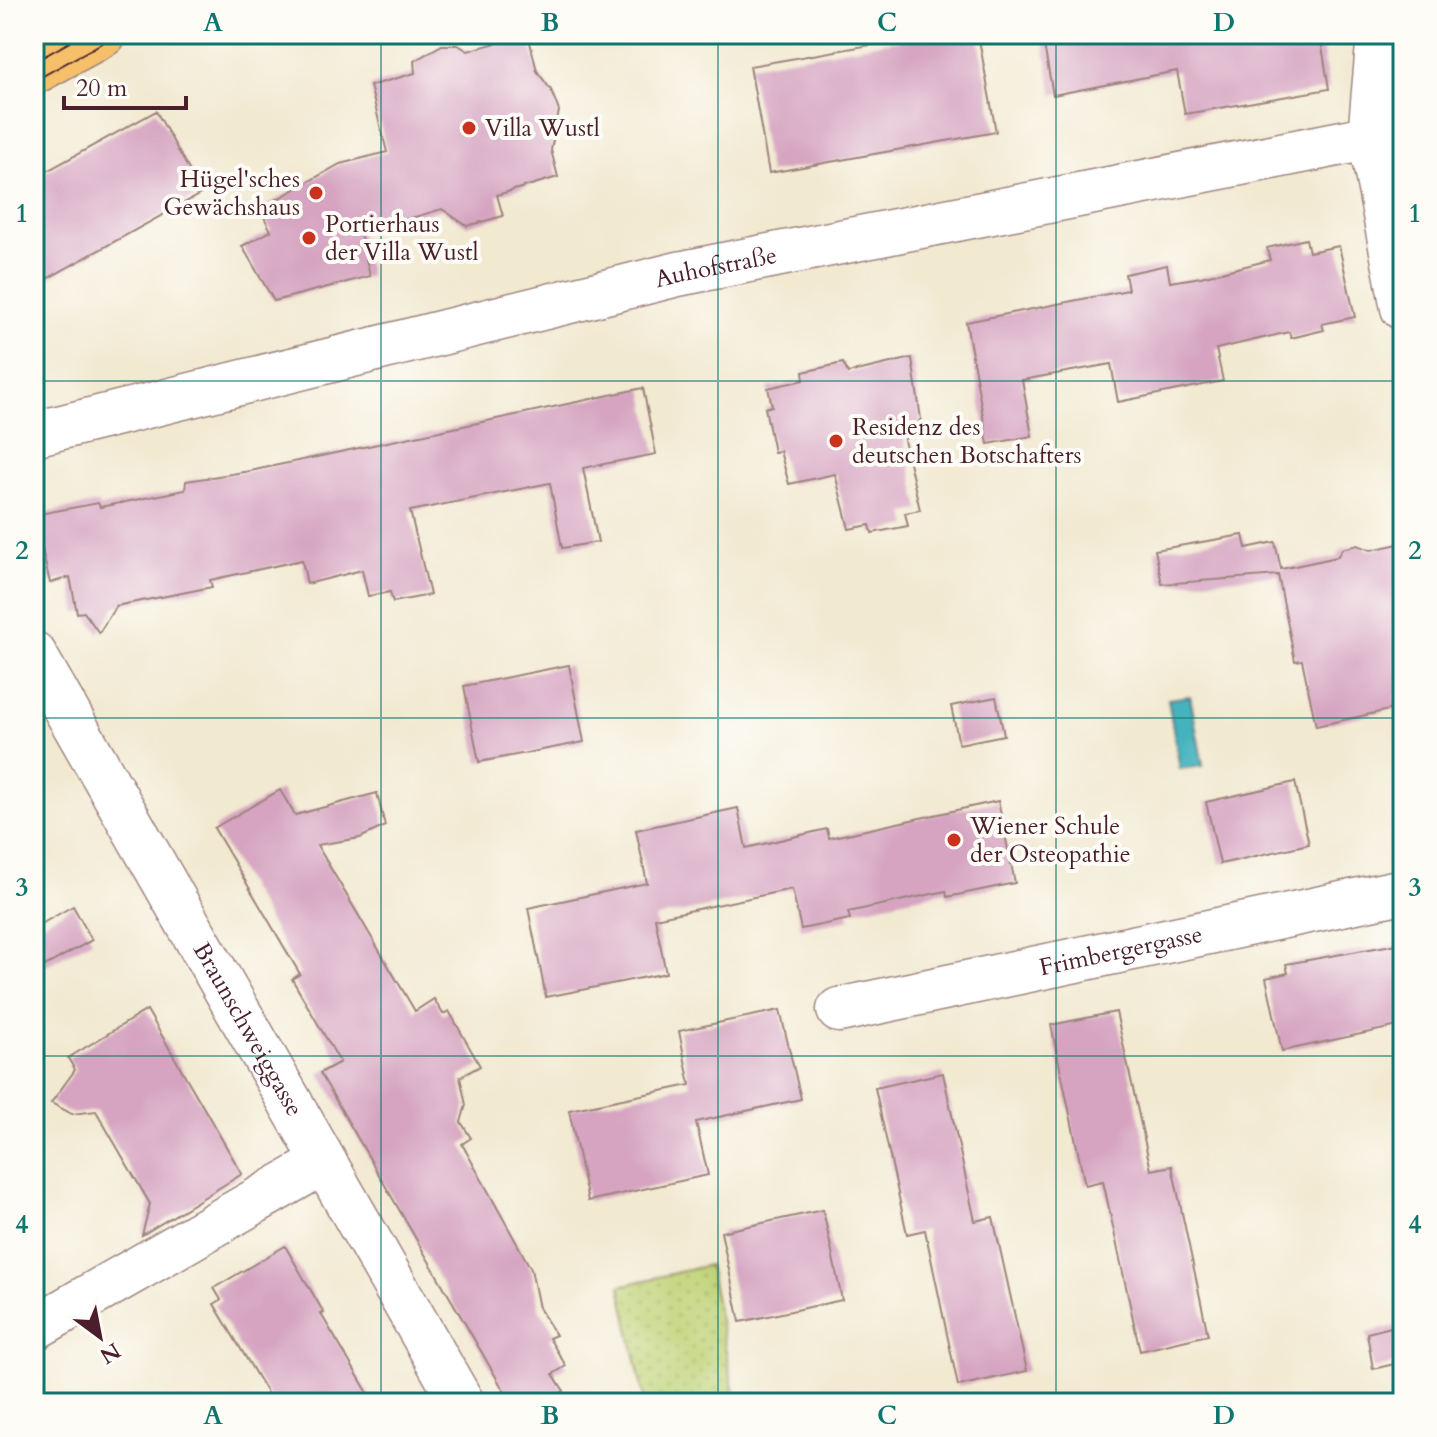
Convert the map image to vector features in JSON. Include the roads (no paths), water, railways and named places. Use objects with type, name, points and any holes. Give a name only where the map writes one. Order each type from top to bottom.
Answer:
[{"type":"main road","points":[[34,72],[104,34]]},
{"type":"street","points":[[1379,34],[1403,308]]},
{"type":"street","name":"Auhofstraße","points":[[34,434],[678,274],[1386,134]]},
{"type":"street","name":"Braunschweiggasse","points":[[34,654],[462,1403]]},
{"type":"street","name":"Frimbergergasse","points":[[839,1010],[1403,891]]},
{"type":"street","points":[[34,1328],[324,1162]]},
{"type":"water","points":[[1190,696],[1203,766],[1180,769],[1168,699]]},
{"type":"tram line","points":[[34,62],[84,34]]},
{"type":"tram line","points":[[34,81],[118,34]]},
{"type":"place","name":"Villa Wustl","points":[[469,128]]},
{"type":"place","name":"Hügel'sches Gewächshaus","points":[[316,193]]},
{"type":"place","name":"Portierhaus der Villa Wustl","points":[[309,238]]},
{"type":"place","name":"Residenz des deutschen Botschafters","points":[[836,441]]},
{"type":"place","name":"Wiener Schule der Osteopathie","points":[[954,840]]}]
